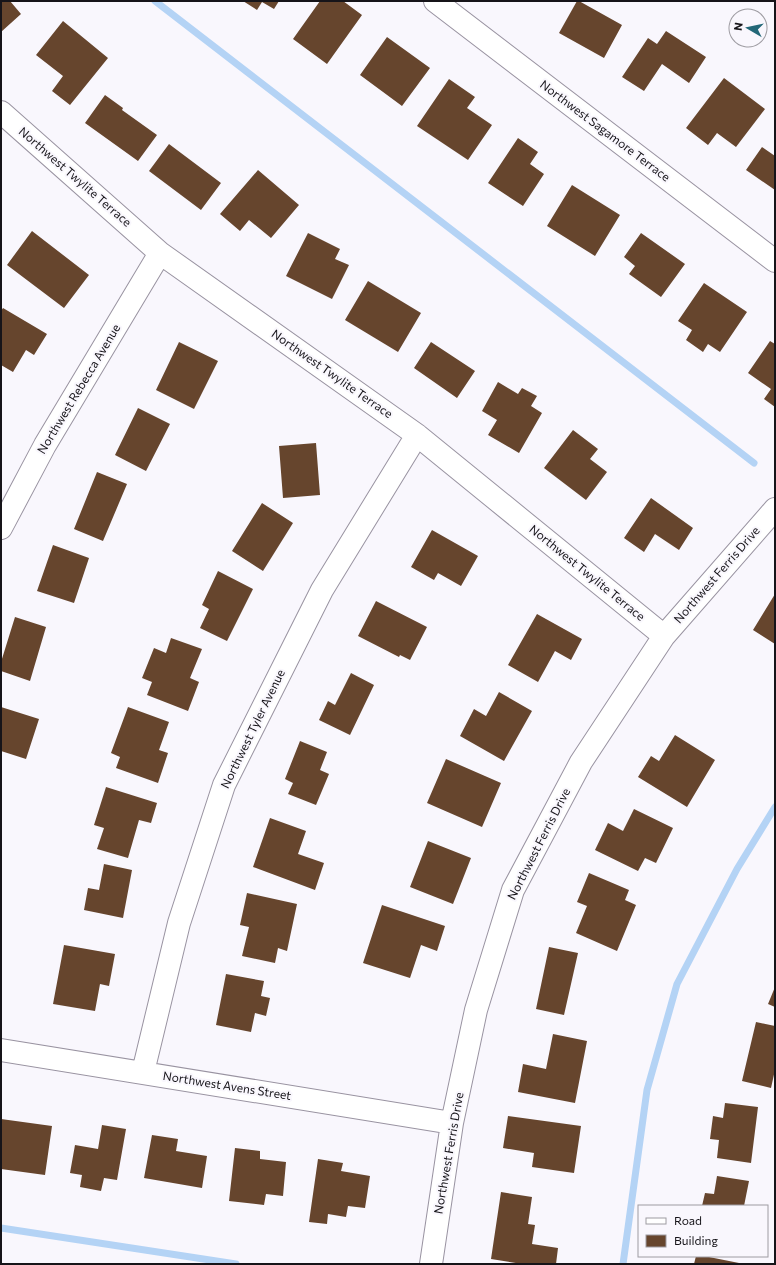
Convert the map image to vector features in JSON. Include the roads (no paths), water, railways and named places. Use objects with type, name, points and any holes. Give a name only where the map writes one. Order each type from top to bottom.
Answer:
[{"type":"street","name":"Northwest Sagamore Terrace","points":[[435,1],[775,261]]},
{"type":"street","name":"Northwest Twylite Terrace","points":[[1,112],[160,253],[417,435],[664,636]]},
{"type":"street","name":"Northwest Rebecca Avenue","points":[[1,528],[45,445],[160,253]]},
{"type":"street","name":"Northwest Tyler Avenue","points":[[143,1072],[179,923],[224,785],[322,590],[417,435]]},
{"type":"street","name":"Northwest Ferris Drive","points":[[431,1264],[452,1123],[476,1010],[514,890],[581,762],[664,636],[775,509]]},
{"type":"street","name":"Northwest Avens Street","points":[[1,1050],[452,1123]]},
{"type":"waterway","points":[[155,1],[754,463]]},
{"type":"waterway","points":[[623,1264],[647,1090],[677,984],[737,869],[775,807]]},
{"type":"waterway","points":[[1,1228],[236,1264]]}]
